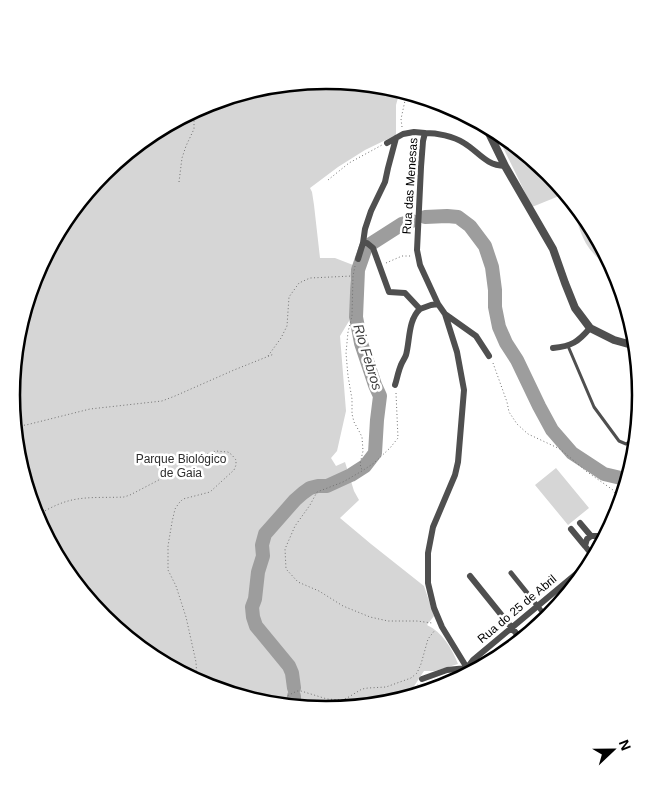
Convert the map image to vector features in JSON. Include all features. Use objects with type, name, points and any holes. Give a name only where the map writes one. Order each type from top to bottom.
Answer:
[{"type":"street","points":[[387,143],[403,134],[425,133]]},
{"type":"street","name":"Rua das Menesas","points":[[445,314],[438,304],[420,266],[417,250],[421,167],[425,133],[437,133],[462,141],[495,166],[505,166]]},
{"type":"street","points":[[491,136],[505,166],[552,249],[576,308],[590,328],[614,340],[628,344]]},
{"type":"street","points":[[358,259],[365,243],[365,229],[371,211],[385,182],[396,138]]},
{"type":"street","points":[[365,243],[373,248],[389,292],[405,293],[420,309]]},
{"type":"street","points":[[395,385],[400,367],[406,355],[409,333],[418,310],[438,304]]},
{"type":"street","points":[[445,314],[476,336],[489,356]]},
{"type":"street","points":[[445,314],[457,352],[464,390],[457,468],[433,527],[428,553],[428,583],[440,624],[467,667]]},
{"type":"street","points":[[553,348],[568,346],[581,339],[590,328]]},
{"type":"street","points":[[580,522],[591,536]]},
{"type":"street","points":[[571,529],[590,551]]},
{"type":"street","points":[[586,546],[587,539],[591,536],[598,536]]},
{"type":"street","points":[[511,573],[542,612]]},
{"type":"street","points":[[470,576],[517,635]]},
{"type":"street","name":"Rua do 25 de Abril","points":[[470,666],[473,660],[574,576]]},
{"type":"street","points":[[422,679],[447,670],[463,669]]},
{"type":"lane","points":[[568,346],[594,407],[619,441],[626,444],[629,442]]},
{"type":"path","points":[[403,134],[401,119],[405,99]]},
{"type":"path","points":[[179,182],[182,158],[194,129],[194,119]]},
{"type":"path","points":[[328,180],[349,163],[387,143]]},
{"type":"path","points":[[380,266],[402,256],[411,256],[420,266]]},
{"type":"path","points":[[358,259],[354,268],[352,316],[346,353],[352,414],[362,437],[363,451],[360,464],[362,471]]},
{"type":"path","points":[[268,356],[287,326],[290,297],[298,283],[310,278],[353,276]]},
{"type":"path","points":[[22,425],[90,409],[162,401],[274,354]]},
{"type":"path","points":[[489,356],[499,378],[509,412],[517,424],[528,434],[560,450],[613,490],[616,496]]},
{"type":"path","points":[[395,385],[398,438],[379,458],[362,471],[343,482],[317,492],[295,526],[285,549],[286,569],[298,582],[319,591],[343,606],[370,617],[388,621],[417,621],[440,624]]},
{"type":"path","points":[[43,512],[67,501],[116,498],[130,495],[203,455],[216,451],[228,452],[232,455],[236,460],[234,470],[210,492],[183,499],[175,509],[168,546],[168,570],[176,586],[186,617],[197,672]]},
{"type":"path","points":[[287,699],[288,696],[298,691],[305,691],[327,699],[341,700],[362,689],[386,687],[411,678],[417,673],[421,664],[428,639],[440,624]]},
{"type":"path","points":[[416,688],[422,679]]},
{"type":"green space","name":"Parque Biológico de Gaia","points":[[306,89],[347,89],[398,97],[396,105],[396,135],[365,150],[310,188],[314,205],[320,258],[335,258],[353,265],[350,280],[351,312],[349,321],[340,336],[346,411],[337,451],[331,458],[336,466],[345,462],[354,491],[359,500],[340,518],[424,586],[434,616],[427,625],[446,641],[458,664],[435,671],[424,671],[412,689],[367,699],[326,702],[267,696],[228,685],[191,670],[156,650],[140,638],[96,597],[83,582],[61,548],[36,494],[30,474],[23,435],[20,395],[21,375],[30,316],[36,296],[52,259],[83,208],[124,165],[156,140],[173,130],[191,120],[228,105],[267,94]]},
{"type":"green space","points":[[501,143],[529,165],[559,196],[532,207]]},
{"type":"green space","points":[[576,217],[602,261],[590,249],[583,237]]},
{"type":"green space","points":[[556,468],[589,508],[568,525],[535,485]]},
{"type":"waterway","name":"Rio Febros","points":[[425,217],[458,217],[470,226],[485,246],[492,267],[495,307],[499,327],[552,430],[572,453],[604,474],[622,478]]},
{"type":"waterway","name":"Rio Febros","points":[[294,688],[289,666],[256,626],[253,617],[252,607],[255,599],[258,572],[263,556],[262,545],[265,534],[303,493],[310,488],[327,486],[351,475],[365,466],[375,453],[380,396],[361,343],[356,317],[358,270],[366,247],[402,224],[412,221]]}]
